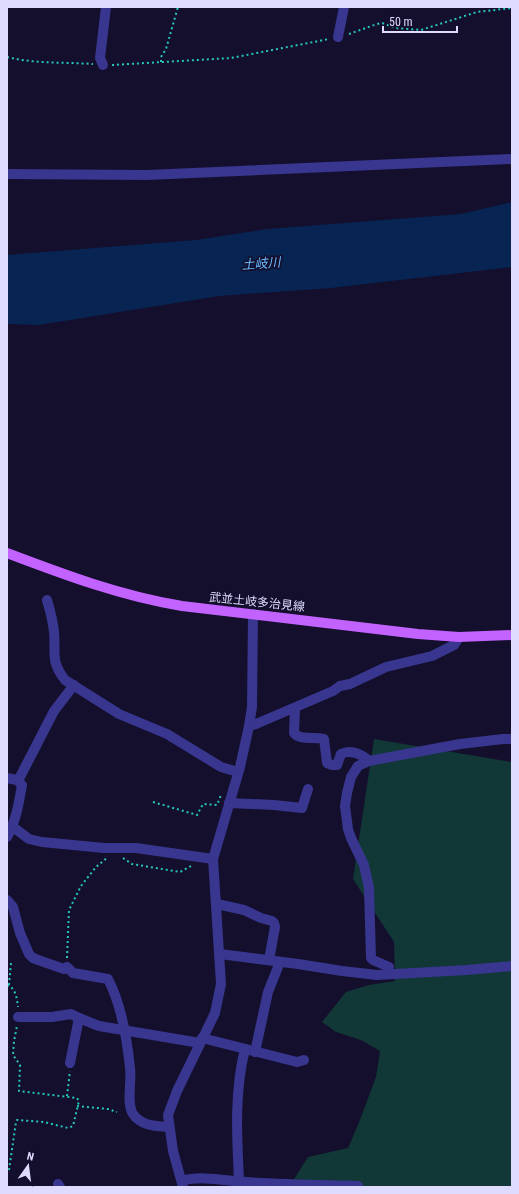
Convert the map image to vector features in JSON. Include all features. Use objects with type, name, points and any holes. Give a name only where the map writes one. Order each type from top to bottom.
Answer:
[{"type":"main road","name":"武並土岐多治見線","points":[[7,553],[119,593],[150,601],[418,634],[459,637],[512,635]]},
{"type":"street","points":[[103,65],[100,58],[106,7]]},
{"type":"street","points":[[338,37],[344,7]]},
{"type":"street","points":[[7,174],[147,175],[512,159]]},
{"type":"street","points":[[46,600],[54,629],[54,651],[56,665],[65,680],[119,714],[167,734],[221,767],[238,772]]},
{"type":"street","points":[[182,1184],[173,1151],[168,1115],[177,1091],[215,1013],[221,984],[213,859],[233,791],[249,726],[252,707],[253,614]]},
{"type":"street","points":[[249,726],[295,708],[333,691],[340,686],[350,684],[386,666],[432,656],[454,645],[459,637]]},
{"type":"street","points":[[12,779],[20,777],[54,711],[74,685]]},
{"type":"street","points":[[295,708],[294,733],[299,737],[324,739],[327,763],[329,765],[337,765],[341,754],[353,752],[369,761]]},
{"type":"street","points":[[389,966],[372,960],[371,958],[370,888],[364,865],[351,838],[346,819],[347,793],[351,777],[358,766],[369,761],[460,744],[502,739],[512,740]]},
{"type":"street","points":[[7,838],[12,827],[22,784],[12,779]]},
{"type":"street","points":[[229,803],[268,804],[302,808],[308,788]]},
{"type":"street","points":[[12,827],[30,839],[42,842],[113,850],[136,848],[213,859]]},
{"type":"street","points":[[7,900],[13,907],[20,933],[29,954],[41,962],[64,969],[67,967],[73,973],[108,979],[114,990],[125,1030],[130,1069],[130,1108],[133,1115],[141,1122],[153,1126],[169,1127]]},
{"type":"street","points":[[216,904],[244,910],[274,923],[275,927],[269,960]]},
{"type":"street","points":[[220,954],[269,960],[342,972],[377,975],[512,966]]},
{"type":"street","points":[[255,1052],[268,992],[280,962]]},
{"type":"street","points":[[18,1017],[52,1017],[71,1014],[99,1026],[245,1049],[297,1062],[304,1060]]},
{"type":"street","points":[[70,1063],[79,1018]]},
{"type":"street","points":[[239,1181],[237,1124],[241,1064],[245,1049]]},
{"type":"street","points":[[182,1184],[186,1179],[212,1183],[239,1181],[318,1186],[358,1186]]},
{"type":"path","points":[[161,62],[161,57],[166,49],[178,7]]},
{"type":"path","points":[[7,57],[40,62],[103,65],[231,58],[338,37],[382,23],[396,28],[421,30],[477,12],[512,8]]},
{"type":"path","points":[[153,802],[197,815],[203,804],[217,805],[222,791],[233,791]]},
{"type":"path","points":[[67,967],[69,910],[81,886],[96,867],[113,850],[132,864],[180,872],[195,863]]},
{"type":"path","points":[[9,1170],[17,1120],[44,1122],[68,1128],[72,1126],[79,1101],[77,1098],[67,1096],[19,1091],[20,1065],[13,1055],[18,1017],[16,995],[12,987],[8,985],[11,963]]},
{"type":"path","points":[[67,1096],[70,1063]]},
{"type":"path","points":[[77,1106],[108,1109],[117,1112]]},
{"type":"green space","points":[[374,739],[512,762],[512,1187],[289,1187],[308,1157],[348,1148],[376,1077],[380,1051],[361,1040],[336,1032],[322,1022],[346,992],[369,985],[395,981],[394,942],[353,879]]},
{"type":"water","name":"土岐川","points":[[512,202],[512,267],[331,288],[219,296],[39,325],[7,324],[7,255],[196,240],[267,229],[461,214]]}]
